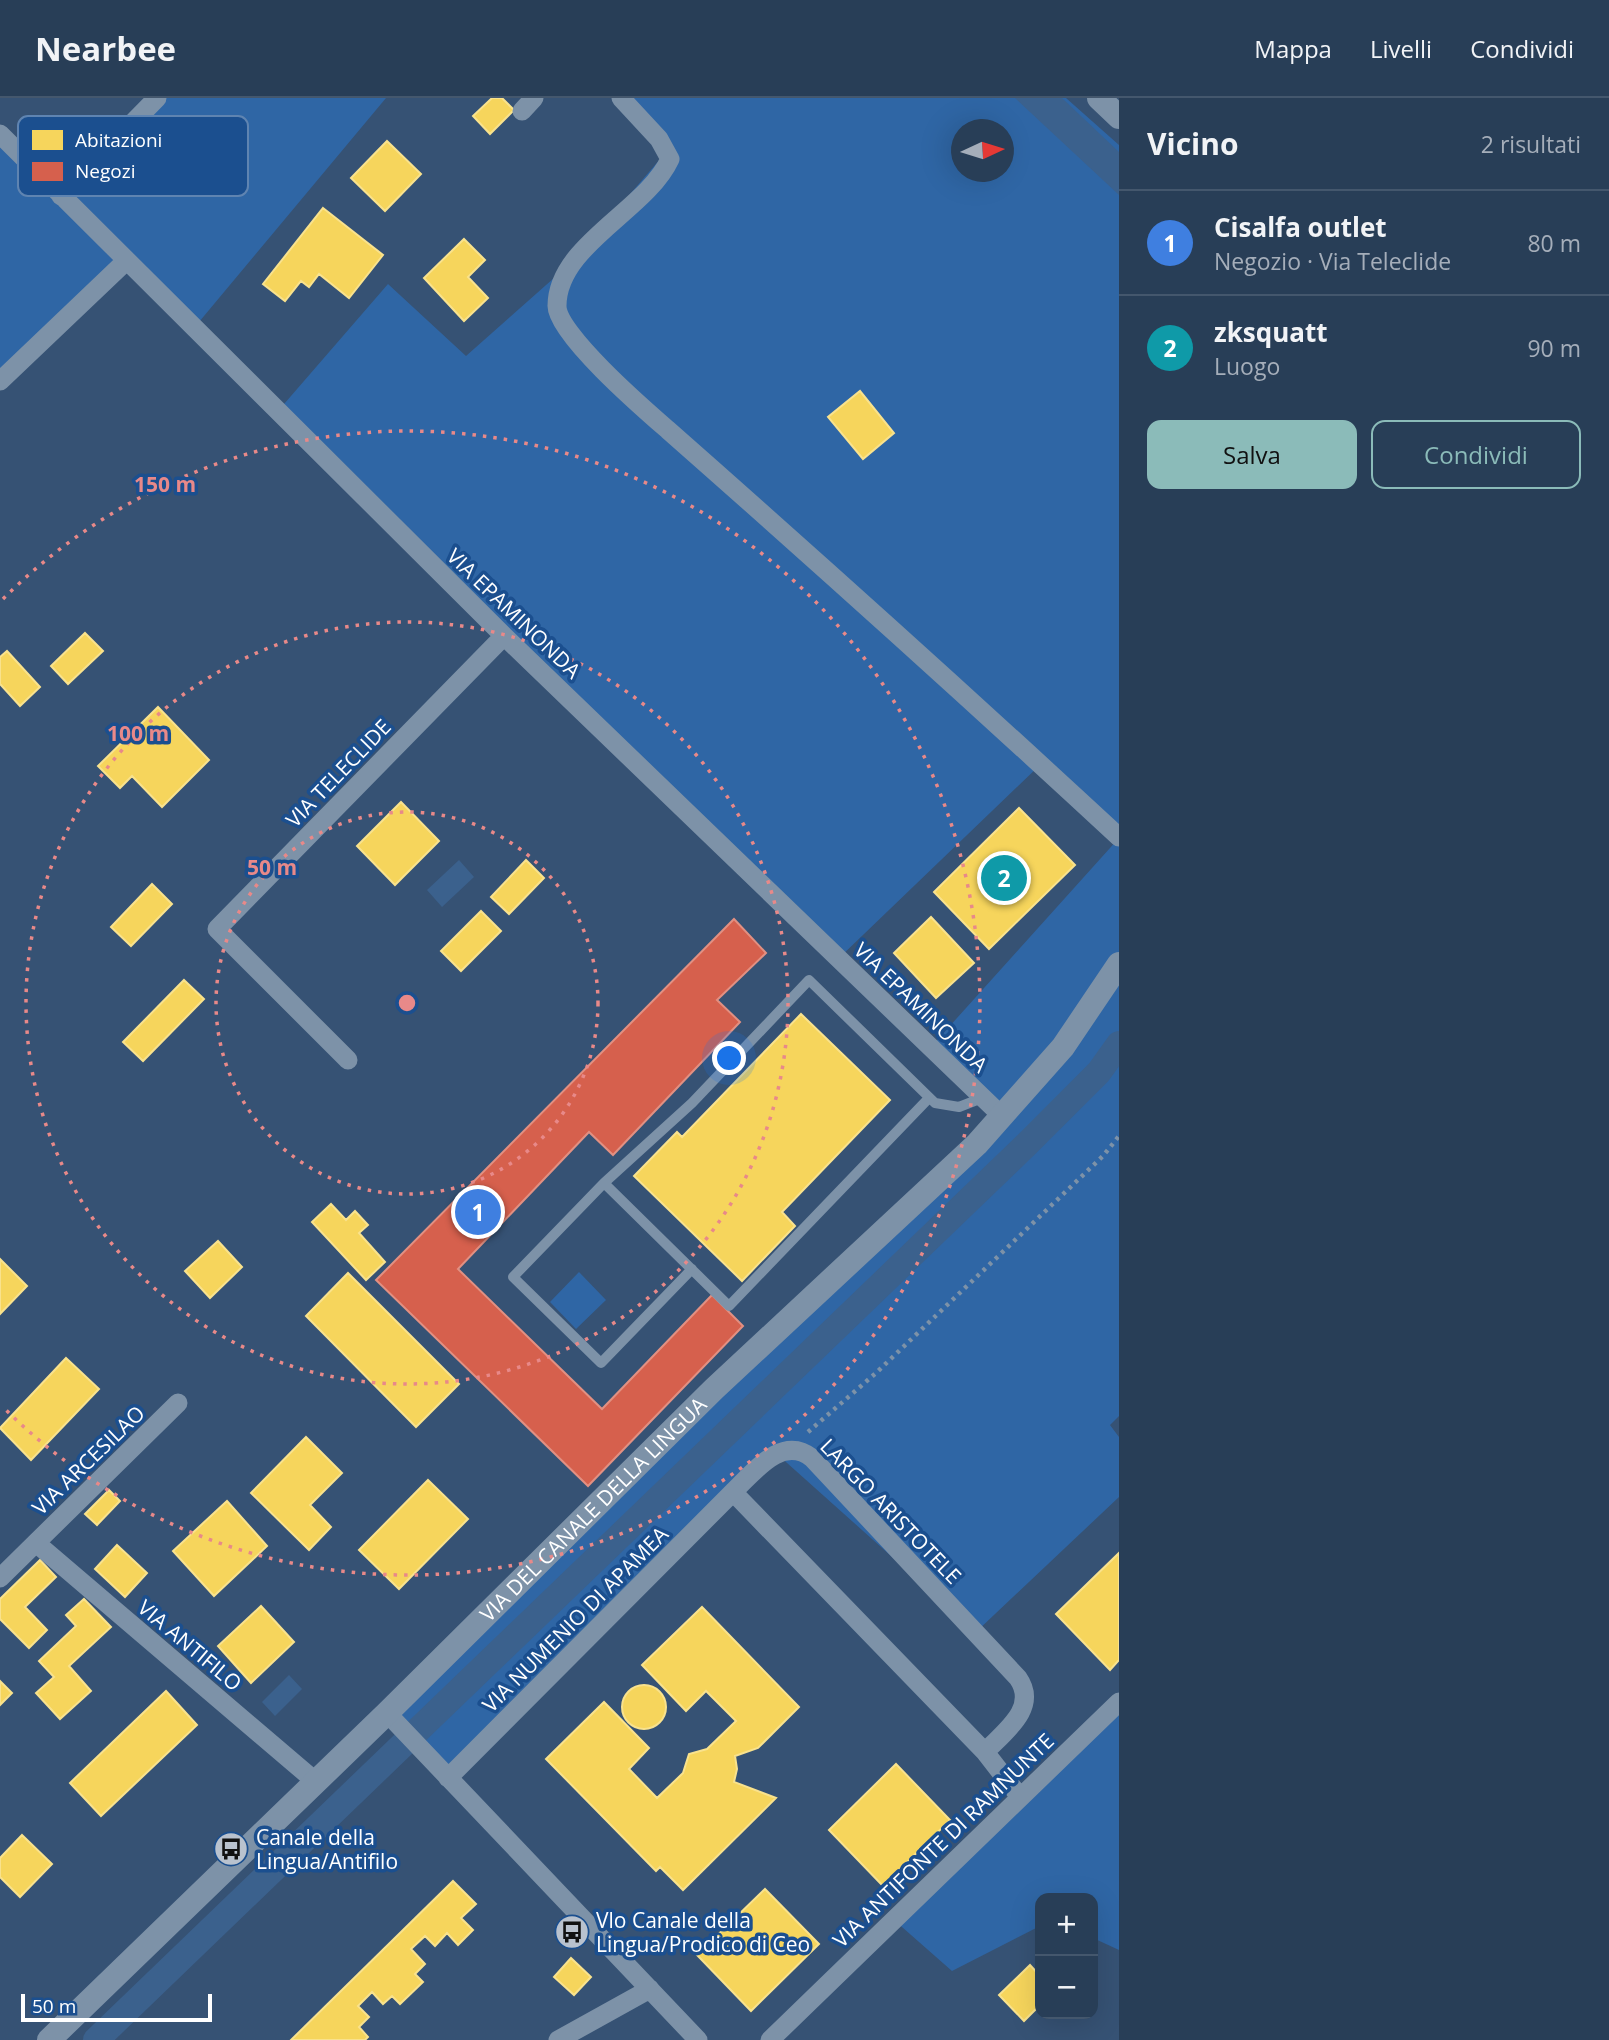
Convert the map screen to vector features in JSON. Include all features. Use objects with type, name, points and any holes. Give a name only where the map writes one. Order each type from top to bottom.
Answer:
[{"type":"street","points":[[139,116],[157,98]]},
{"type":"street","points":[[621,98],[659,139],[670,159],[644,192],[572,262],[557,296],[557,310],[565,327],[636,402],[899,632],[1119,837]]},
{"type":"street","points":[[1099,98],[1119,117]]},
{"type":"street","name":"VIA EPAMINONDA","points":[[0,134],[18,152]]},
{"type":"street","name":"VIA EPAMINONDA","points":[[61,196],[504,636],[1003,1117]]},
{"type":"street","points":[[0,381],[126,261]]},
{"type":"street","name":"VIA TELECLIDE","points":[[348,1060],[217,929],[504,636]]},
{"type":"street","name":"VIA DEL CANALE DELLA LINGUA","points":[[49,2040],[315,1781],[392,1718],[713,1389],[951,1169],[1003,1117],[1079,1027],[1119,964]]},
{"type":"street","name":"VIA ARCESILAO","points":[[0,1578],[178,1403]]},
{"type":"street","name":"LARGO ARISTOTELE","points":[[733,1492],[769,1458],[789,1449],[806,1454],[824,1470],[1021,1681],[1025,1697],[1023,1711],[985,1752]]},
{"type":"street","points":[[733,1492],[985,1752],[1020,1797]]},
{"type":"street","name":"VIA NUMENIO DI APAMEA","points":[[448,1778],[733,1492]]},
{"type":"street","name":"VIA ANTIFILO","points":[[36,1543],[315,1781]]},
{"type":"street","name":"VIA ANTIFONTE DI RAMNUNTE","points":[[770,2040],[1119,1703]]},
{"type":"street","points":[[392,1718],[698,2040]]},
{"type":"street","points":[[558,2040],[650,1989]]},
{"type":"lane","points":[[692,1269],[601,1363],[513,1277],[604,1183],[692,1102],[809,980],[929,1098],[946,1106],[959,1107],[982,1098]]},
{"type":"lane","points":[[604,1183],[729,1306],[929,1098]]},
{"type":"path","points":[[789,1449],[886,1363],[1103,1156],[1119,1136]]},
{"type":"shaded area","points":[[157,98],[386,98],[194,328],[126,261],[0,381],[0,134],[18,152],[18,196],[248,196],[248,116],[139,116]]},
{"type":"shaded area","points":[[617,98],[1066,98],[1119,145],[1119,837],[1041,764],[838,959],[278,411],[388,284],[466,356],[572,262],[667,151]]},
{"type":"shaded area","points":[[1015,98],[1062,98],[1119,152],[1119,195]]},
{"type":"shaded area","points":[[1119,838],[1119,1416],[1110,1425],[1119,1437],[1119,1497],[976,1632],[777,1454],[448,1778],[387,1713],[1002,1117],[930,1048]]},
{"type":"shaded area","points":[[459,860],[474,877],[442,907],[427,890]]},
{"type":"shaded area","points":[[579,1272],[606,1300],[576,1329],[550,1302]]},
{"type":"shaded area","points":[[289,1675],[302,1689],[275,1716],[262,1702]]},
{"type":"shaded area","points":[[1119,1702],[1119,1950],[1098,1940],[1098,1893],[1035,1893],[1035,1929],[952,1971],[894,1920]]},
{"type":"building: Abitazioni","points":[[492,98],[502,98],[514,110],[490,134],[473,116]]},
{"type":"building: Abitazioni","points":[[387,141],[421,174],[385,211],[351,178]]},
{"type":"building: Abitazioni","points":[[323,208],[383,255],[349,298],[319,274],[309,287],[301,281],[285,301],[263,284]]},
{"type":"building: Abitazioni","points":[[464,239],[485,260],[468,277],[488,298],[464,321],[424,278]]},
{"type":"building: Abitazioni","points":[[860,391],[894,433],[863,459],[828,417]]},
{"type":"building: Abitazioni","points":[[85,633],[103,651],[68,684],[51,666]]},
{"type":"building: Abitazioni","points":[[7,651],[40,687],[20,706],[0,684],[0,657]]},
{"type":"building: Abitazioni","points":[[158,707],[209,760],[162,807],[132,776],[120,788],[98,766]]},
{"type":"building: Abitazioni","points":[[401,802],[439,841],[395,885],[357,846]]},
{"type":"building: Abitazioni","points":[[1019,808],[1075,865],[989,949],[934,892]]},
{"type":"building: Abitazioni","points":[[526,860],[544,878],[509,914],[491,897]]},
{"type":"building: Abitazioni","points":[[152,884],[172,904],[131,946],[111,927]]},
{"type":"building: Abitazioni","points":[[481,911],[501,931],[461,971],[441,951]]},
{"type":"building: Abitazioni","points":[[931,917],[974,963],[936,998],[894,953]]},
{"type":"building: Abitazioni","points":[[184,980],[204,999],[143,1061],[123,1042]]},
{"type":"building: Abitazioni","points":[[801,1014],[890,1100],[782,1212],[795,1226],[742,1281],[634,1176],[677,1132],[682,1137]]},
{"type":"building: Abitazioni","points":[[331,1204],[346,1220],[355,1211],[368,1225],[359,1233],[385,1262],[366,1280],[312,1222]]},
{"type":"building: Abitazioni","points":[[218,1241],[242,1267],[210,1298],[185,1271]]},
{"type":"building: Abitazioni","points":[[0,1259],[27,1286],[0,1314]]},
{"type":"building: Abitazioni","points":[[348,1273],[459,1384],[416,1427],[306,1316]]},
{"type":"building: Abitazioni","points":[[66,1358],[99,1389],[31,1460],[0,1428]]},
{"type":"building: Abitazioni","points":[[306,1437],[342,1473],[310,1505],[331,1527],[309,1550],[251,1493]]},
{"type":"building: Abitazioni","points":[[428,1480],[468,1519],[399,1589],[359,1550]]},
{"type":"building: Abitazioni","points":[[109,1490],[120,1501],[97,1525],[85,1514]]},
{"type":"building: Abitazioni","points":[[227,1501],[267,1546],[214,1596],[173,1551]]},
{"type":"building: Abitazioni","points":[[117,1545],[147,1573],[125,1597],[95,1569]]},
{"type":"building: Abitazioni","points":[[1119,1553],[1119,1660],[1110,1670],[1056,1614]]},
{"type":"building: Abitazioni","points":[[40,1560],[56,1577],[25,1607],[47,1630],[29,1648],[0,1619],[0,1599]]},
{"type":"building: Abitazioni","points":[[84,1599],[111,1627],[69,1666],[91,1691],[60,1719],[36,1693],[54,1677],[39,1661],[76,1626],[66,1615]]},
{"type":"building: Abitazioni","points":[[261,1606],[294,1642],[251,1683],[218,1646]]},
{"type":"building: Abitazioni","points":[[702,1607],[799,1707],[758,1748],[735,1756],[737,1769],[734,1782],[776,1798],[683,1890],[660,1867],[656,1871],[546,1759],[604,1702],[649,1748],[629,1769],[657,1798],[683,1773],[689,1754],[707,1749],[736,1721],[706,1691],[686,1711],[642,1665]]},
{"type":"building: Abitazioni","points":[[0,1681],[12,1693],[0,1705]]},
{"type":"building: Abitazioni","points":[[644,1685],[653,1686],[660,1691],[665,1698],[665,1716],[660,1723],[653,1728],[644,1729],[635,1728],[628,1723],[623,1716],[622,1707],[623,1698],[628,1691],[635,1686]]},
{"type":"building: Abitazioni","points":[[166,1691],[197,1725],[101,1816],[70,1783]]},
{"type":"building: Abitazioni","points":[[896,1764],[950,1820],[883,1886],[829,1830]]},
{"type":"building: Abitazioni","points":[[22,1835],[52,1864],[20,1897],[0,1877],[0,1858]]},
{"type":"building: Abitazioni","points":[[453,1881],[476,1904],[461,1918],[473,1930],[458,1945],[447,1933],[435,1946],[425,1936],[411,1949],[425,1964],[415,1974],[423,1982],[400,2004],[392,1996],[383,2004],[372,1992],[358,2006],[369,2017],[359,2027],[368,2037],[365,2040],[291,2040]]},
{"type":"building: Abitazioni","points":[[765,1889],[819,1944],[751,2011],[697,1955]]},
{"type":"building: Abitazioni","points":[[571,1958],[591,1977],[574,1995],[554,1977]]},
{"type":"building: Abitazioni","points":[[1030,1965],[1035,1970],[1035,2010],[1024,2021],[999,1995]]},
{"type":"building: Negozi","points":[[734,919],[766,953],[717,1000],[740,1022],[613,1155],[589,1132],[458,1269],[602,1409],[712,1295],[743,1326],[588,1486],[376,1280]]},
{"type":"waterway","points":[[96,2040],[1027,1144],[1099,1072],[1119,1044]]},
{"type":"place","name":"zksquatt","points":[[1004,878]]},
{"type":"place","name":"Cisalfa outlet","points":[[478,1212]]},
{"type":"place","name":"Canale della Lingua/Antifilo","points":[[231,1849]]},
{"type":"place","name":"Vlo Canale della Lingua/Prodico di Ceo","points":[[572,1932]]}]
